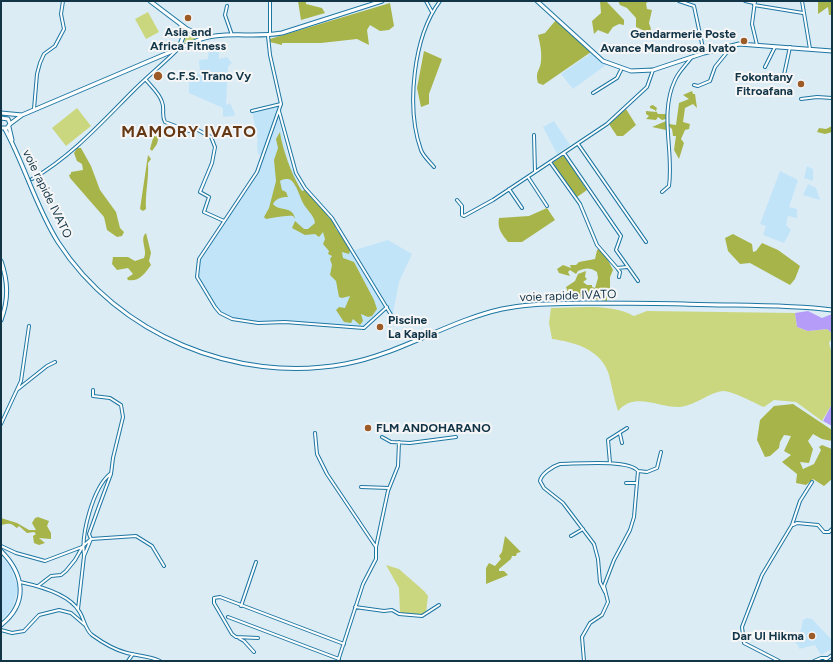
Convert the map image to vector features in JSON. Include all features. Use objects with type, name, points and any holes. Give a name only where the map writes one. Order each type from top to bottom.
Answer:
[{"type":"main road","points":[[150,1],[181,25],[199,36],[208,37],[269,36],[301,28],[382,1]]},
{"type":"main road","points":[[537,1],[603,62],[621,70],[640,72],[653,70],[732,45],[776,46],[832,51]]},
{"type":"main road","points":[[178,48],[183,37],[181,25]]},
{"type":"main road","points":[[3,116],[22,115],[34,111],[178,48],[208,37]]},
{"type":"main road","points":[[3,116],[22,115]]},
{"type":"main road","points":[[13,144],[3,129],[22,115]]},
{"type":"main road","points":[[3,116],[10,125],[13,144]]},
{"type":"main road","name":"voie rapide IVATO","points":[[13,144],[40,207],[54,235],[73,263],[95,287],[132,319],[154,332],[184,347],[238,363],[282,369],[345,364],[393,350],[474,316],[522,306],[547,304],[640,303],[795,307],[832,310]]},
{"type":"main road","points":[[1,260],[7,288],[7,302],[1,320]]},
{"type":"main road","points":[[1,551],[11,561],[20,582],[20,594],[13,614],[1,625]]},
{"type":"street","points":[[34,111],[37,74],[40,62],[44,54],[55,46],[64,29],[61,14],[63,1]]},
{"type":"street","points":[[270,1],[270,55],[281,104],[257,172],[199,259],[197,274],[200,284],[215,307],[227,318],[258,323],[285,322],[364,328],[387,307]]},
{"type":"street","points":[[426,1],[432,12]]},
{"type":"street","points":[[434,167],[421,150],[414,111],[418,55],[424,31],[432,12],[440,1]]},
{"type":"street","points":[[679,1],[694,6],[704,53]]},
{"type":"street","points":[[745,1],[803,13]]},
{"type":"street","points":[[802,1],[810,49]]},
{"type":"street","points":[[754,3],[752,24],[757,45]]},
{"type":"street","points":[[228,6],[225,16],[232,36]]},
{"type":"street","points":[[694,86],[698,86],[710,80],[715,67],[732,45]]},
{"type":"street","points":[[765,67],[776,46]]},
{"type":"street","points":[[784,75],[790,47]]},
{"type":"street","points":[[32,179],[56,166],[101,126],[178,48]]},
{"type":"street","points":[[662,192],[669,186],[671,170],[667,104],[675,79],[691,57]]},
{"type":"street","points":[[593,93],[617,78],[621,70]]},
{"type":"street","points":[[457,200],[462,206],[462,215],[464,216],[509,190],[616,117],[648,87],[653,70]]},
{"type":"street","points":[[146,80],[161,99],[165,122],[189,131]]},
{"type":"street","points":[[801,99],[817,97],[832,98]]},
{"type":"street","points":[[252,111],[281,104]]},
{"type":"street","points":[[279,111],[296,173],[305,188],[332,218],[393,318]]},
{"type":"street","points":[[194,128],[211,138],[215,147],[212,163],[200,192],[209,197],[204,212],[224,221]]},
{"type":"street","points":[[534,135],[534,172]]},
{"type":"street","points":[[578,144],[646,242]]},
{"type":"street","points":[[564,153],[621,236],[615,248],[638,281]]},
{"type":"street","points":[[550,162],[580,204],[597,245],[620,272],[619,277]]},
{"type":"street","points":[[528,177],[547,206]]},
{"type":"street","points":[[509,190],[522,208]]},
{"type":"street","points":[[617,268],[627,266]]},
{"type":"street","points":[[1,424],[21,381],[29,326]]},
{"type":"street","points":[[17,390],[54,362]]},
{"type":"street","points":[[84,556],[91,539],[89,534],[111,474],[113,458],[123,417],[122,405],[110,398],[94,396],[93,390]]},
{"type":"street","points":[[610,463],[608,440],[620,434],[627,428]]},
{"type":"street","points":[[314,433],[317,454],[327,474],[376,547]]},
{"type":"street","points":[[620,434],[622,443]]},
{"type":"street","points":[[382,436],[391,442],[410,443],[456,437]]},
{"type":"street","points":[[228,617],[338,660],[363,584],[376,559],[376,547],[389,488],[398,466],[399,442]]},
{"type":"street","points":[[605,592],[600,582],[596,549],[563,503],[544,488],[540,479],[553,467],[560,464],[610,463],[647,472],[657,468],[661,452]]},
{"type":"street","points":[[584,661],[582,637],[590,623],[602,615],[608,602],[604,586],[607,576],[630,530],[634,517],[638,471]]},
{"type":"street","points":[[78,609],[84,556],[83,536],[94,501],[104,480],[111,474]]},
{"type":"street","points":[[780,661],[744,643],[742,627],[762,575],[792,525],[800,501],[812,482]]},
{"type":"street","points":[[626,483],[637,483]]},
{"type":"street","points":[[361,487],[389,488]]},
{"type":"street","points":[[792,525],[797,523],[818,525],[824,532],[829,532],[832,529]]},
{"type":"street","points":[[571,536],[583,529]]},
{"type":"street","points":[[38,586],[50,576],[61,575],[66,571],[75,560],[83,546],[91,539],[136,536],[152,546],[164,566]]},
{"type":"street","points":[[1,546],[16,553],[44,561],[83,546]]},
{"type":"street","points":[[241,606],[256,562]]},
{"type":"street","points":[[20,582],[56,592],[78,609],[90,634],[102,642],[133,654],[160,661]]},
{"type":"street","points":[[254,652],[244,641],[232,634],[213,600],[217,596],[344,644]]},
{"type":"street","points":[[355,607],[384,611],[392,610],[399,614],[422,616],[439,606]]},
{"type":"street","points":[[1,630],[12,633],[24,631],[39,615],[59,610],[71,613],[86,625]]},
{"type":"street","points":[[236,637],[258,638]]},
{"type":"street","points":[[128,661],[133,654]]},
{"type":"street","points":[[824,661],[832,655]]},
{"type":"street","points":[[814,661],[821,658],[828,658]]},
{"type":"shaded area","points":[[219,46],[219,59],[227,57],[232,63],[228,66],[226,105],[230,103],[235,114],[234,116],[223,117],[223,108],[189,93],[189,78],[200,73],[199,60],[208,59],[209,48]]},
{"type":"shaded area","points":[[591,53],[606,65],[573,89],[561,74]]},
{"type":"shaded area","points":[[278,106],[276,116],[278,117],[289,162],[299,185],[348,252],[388,240],[412,254],[399,282],[393,313],[391,314],[386,307],[365,327],[258,322],[232,319],[221,312],[216,306],[198,277],[200,260],[203,254],[255,178],[260,167],[263,155],[258,155],[258,140],[252,112]]},
{"type":"shaded area","points":[[554,121],[570,145],[557,154],[543,127]]},
{"type":"shaded area","points":[[807,166],[813,169],[813,181],[804,178]]},
{"type":"shaded area","points":[[780,171],[798,180],[789,207],[797,209],[797,218],[788,216],[786,225],[791,230],[784,243],[763,235],[766,226],[760,224]]},
{"type":"shaded area","points":[[808,184],[816,188],[820,200],[803,195]]},
{"type":"shaded area","points":[[808,311],[822,318],[832,314],[832,333],[827,329],[808,331],[797,327],[795,313]]},
{"type":"shaded area","points":[[832,404],[832,426],[823,421]]},
{"type":"shaded area","points":[[1,556],[11,568],[18,588],[13,607],[1,621]]},
{"type":"shaded area","name":"Dar Ul Hikma","points":[[807,618],[812,619],[832,640],[832,649],[821,655],[815,645],[799,649],[798,645],[792,640],[801,630],[803,620]]},
{"type":"green space","points":[[298,1],[306,1],[306,4],[322,8],[325,13],[301,20]]},
{"type":"green space","points":[[600,1],[606,1],[624,20],[624,25],[619,24],[613,27],[608,34],[598,30],[594,34],[592,21],[601,13]]},
{"type":"green space","points":[[618,1],[650,1],[646,3],[647,9],[652,10],[649,23],[651,29],[649,33],[636,27],[636,18],[627,8],[620,5]]},
{"type":"green space","points":[[818,1],[832,1],[832,15],[829,15],[828,7],[818,14]]},
{"type":"green space","points":[[390,3],[394,26],[389,30],[380,31],[370,25],[367,30],[369,45],[357,39],[321,43],[282,43],[282,45],[270,42],[270,39]]},
{"type":"green space","points":[[148,12],[159,32],[146,39],[135,19]]},
{"type":"green space","points":[[556,20],[591,52],[543,85],[538,83],[537,79],[541,58],[541,48],[538,35],[545,33]]},
{"type":"green space","points":[[186,31],[198,38],[184,43]]},
{"type":"green space","points":[[424,51],[442,59],[429,94],[429,104],[421,107],[417,88]]},
{"type":"green space","points":[[692,91],[693,94],[695,94],[697,108],[693,104],[685,108],[683,122],[690,124],[689,129],[685,130],[681,139],[684,143],[679,159],[674,150],[676,136],[673,136],[672,129],[669,124],[676,125],[679,103],[689,99],[683,95]]},
{"type":"green space","points":[[653,105],[657,108],[656,111],[658,114],[666,114],[666,119],[662,120],[658,117],[656,120],[646,119],[649,116],[646,114],[646,111],[656,112],[650,108],[650,106]]},
{"type":"green space","points":[[77,108],[91,126],[66,146],[52,128]]},
{"type":"green space","points":[[626,109],[636,125],[623,136],[617,136],[609,124]]},
{"type":"green space","points":[[666,121],[666,130],[652,127]]},
{"type":"green space","points":[[832,126],[832,132],[825,134],[817,132],[819,128],[826,129]]},
{"type":"green space","points":[[158,129],[160,131],[157,144],[152,151],[150,149],[155,131]]},
{"type":"green space","points":[[280,132],[288,162],[298,185],[302,191],[305,190],[325,210],[328,217],[333,219],[336,229],[348,244],[350,251],[349,254],[342,252],[343,258],[354,262],[374,300],[377,309],[372,316],[368,317],[361,314],[363,321],[360,325],[353,319],[351,323],[344,322],[336,310],[339,307],[345,308],[350,296],[342,298],[339,297],[336,281],[330,275],[332,265],[330,259],[332,256],[328,254],[329,251],[323,244],[325,239],[323,232],[319,237],[315,234],[305,235],[292,228],[295,221],[304,229],[308,229],[315,223],[313,217],[303,204],[297,188],[291,180],[286,179],[280,181],[282,190],[286,192],[288,197],[279,198],[273,204],[279,208],[292,212],[295,219],[293,216],[266,219],[264,217],[269,208],[276,181],[274,160],[278,148],[276,139]]},
{"type":"green space","points":[[77,148],[81,148],[91,166],[100,190],[116,212],[120,228],[124,232],[122,236],[117,237],[107,230],[104,217],[70,178],[69,175],[71,172],[83,170],[82,164],[77,161],[74,153]]},
{"type":"green space","points":[[148,155],[151,159],[148,163],[146,209],[143,211],[140,209]]},
{"type":"green space","points":[[564,155],[587,190],[577,197],[552,163]]},
{"type":"green space","points":[[547,208],[555,220],[522,242],[508,242],[500,231],[499,218],[529,216]]},
{"type":"green space","points":[[146,233],[151,253],[149,261],[151,265],[144,274],[136,280],[128,280],[127,278],[133,274],[128,268],[117,270],[112,264],[113,257],[128,257],[135,261],[144,258],[145,252],[143,238]]},
{"type":"green space","points":[[733,234],[752,244],[753,252],[756,251],[762,243],[778,250],[800,266],[795,279],[790,285],[750,263],[740,264],[728,251],[725,238]]},
{"type":"green space","points":[[599,249],[605,254],[613,270],[610,277],[610,292],[606,290],[602,292],[607,296],[607,301],[569,295],[566,287],[575,281],[578,274],[586,271],[585,277],[587,279],[583,282],[587,285],[592,285],[592,287],[595,288],[598,278],[597,272],[592,269],[585,269],[578,271],[576,274],[570,270],[568,272],[570,276],[559,273],[557,269],[563,265],[571,268],[570,265],[576,265],[579,262],[595,259],[597,250]]},
{"type":"green space","points":[[594,307],[615,309],[634,316],[647,311],[795,313],[797,327],[808,331],[827,329],[832,333],[832,338],[829,343],[832,354],[832,404],[822,421],[796,402],[774,400],[764,407],[738,395],[723,391],[686,406],[672,407],[640,401],[625,405],[618,411],[609,375],[600,359],[594,353],[578,345],[552,339],[549,323],[551,308]]},
{"type":"green space","points":[[793,404],[832,430],[832,441],[822,439],[813,434],[808,441],[813,449],[809,463],[800,462],[803,469],[814,464],[821,450],[819,447],[822,445],[832,449],[832,479],[824,486],[813,479],[806,485],[796,483],[797,474],[782,462],[791,455],[784,451],[791,436],[784,435],[780,442],[779,448],[770,456],[765,457],[757,440],[760,420],[774,406]]},
{"type":"green space","points":[[38,517],[49,521],[47,526],[51,533],[51,539],[39,538],[45,543],[39,545],[34,543],[33,536],[36,534],[34,532],[27,533],[19,526],[17,528],[10,524],[1,525],[1,518],[17,523],[29,530],[36,530],[32,523],[35,518]]},
{"type":"green space","points":[[505,536],[521,552],[517,553],[516,556],[512,556],[511,559],[499,569],[499,571],[504,571],[508,575],[486,584],[486,568],[489,563],[495,566],[501,559],[499,556],[502,552]]},
{"type":"green space","points":[[386,565],[399,569],[424,591],[428,596],[426,613],[422,615],[400,613],[399,588]]},
{"type":"place","name":"Asia and Africa Fitness","points":[[188,18]]},
{"type":"place","name":"Gendarmerie Poste Avance Mandrosoa Ivato","points":[[744,41]]},
{"type":"place","name":"C.F.S. Trano Vy","points":[[158,76]]},
{"type":"place","name":"Fokontany Fitroafana","points":[[801,84]]},
{"type":"place","name":"Piscine La Kapila","points":[[380,327]]},
{"type":"place","name":"FLM ANDOHARANO","points":[[368,428]]},
{"type":"place","name":"Dar Ul Hikma","points":[[812,636]]},
{"type":"district","name":"MAMORY IVATO","points":[[189,132]]}]
